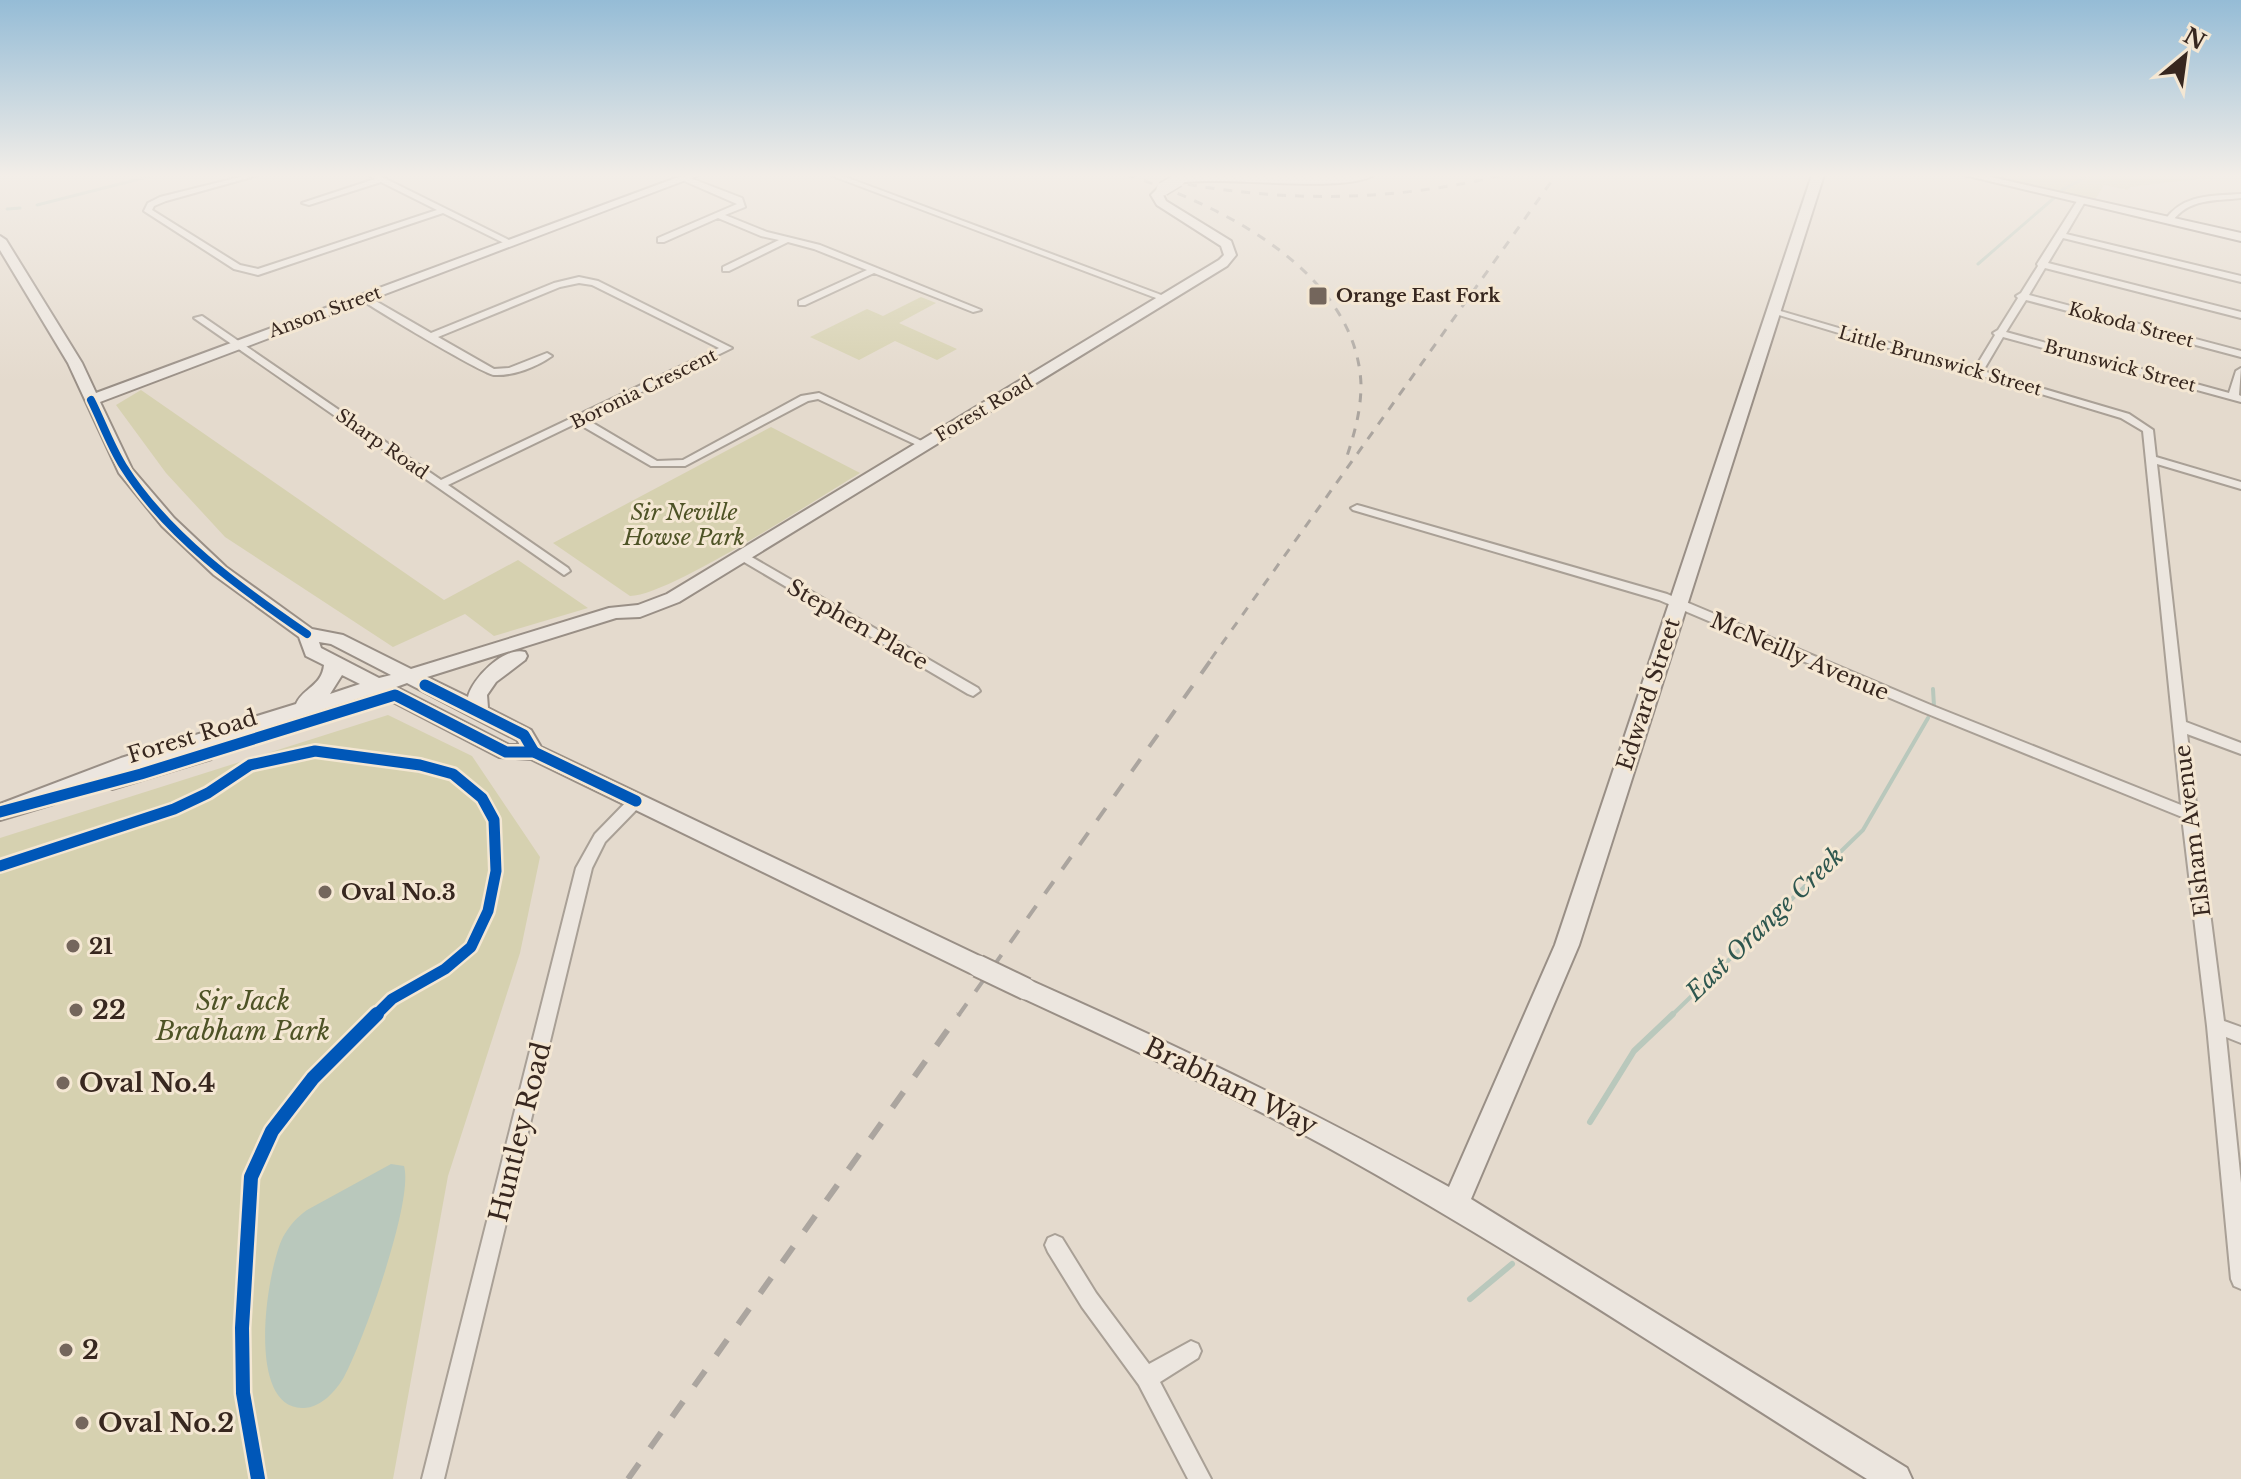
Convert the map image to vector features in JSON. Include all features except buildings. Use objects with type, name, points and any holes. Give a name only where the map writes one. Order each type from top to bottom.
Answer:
[{"type":"main road","name":"Brabham Way","points":[[2,244],[75,363],[125,470],[168,522],[220,571],[307,634],[336,639],[524,735],[534,752]]},
{"type":"main road","name":"Anson Street","points":[[91,400],[508,244]]},
{"type":"main road","name":"Forest Road","points":[[416,680],[518,656],[628,621],[640,611],[673,598],[1167,299],[1223,263],[1231,250],[1227,244]]},
{"type":"main road","name":"Edward Street","points":[[1455,1205],[1567,945],[1796,244]]},
{"type":"main road","name":"Forest Road","points":[[0,812],[141,774],[615,612],[640,611]]},
{"type":"main road","name":"Brabham Way","points":[[307,634],[313,652],[506,752],[534,752],[1026,989],[1190,1064],[1334,1137],[1455,1205],[1896,1479]]},
{"type":"main road","points":[[479,713],[477,694],[489,677],[518,656]]},
{"type":"main road","points":[[280,716],[301,706],[324,688],[333,673],[333,663]]},
{"type":"main road","name":"Forest Road","points":[[35,801],[128,763],[280,716],[386,690]]},
{"type":"street","points":[[200,244],[237,267],[258,272],[342,244]]},
{"type":"street","points":[[726,269],[778,244]]},
{"type":"street","points":[[806,244],[976,310]]},
{"type":"street","points":[[1019,244],[1167,299]]},
{"type":"street","points":[[1977,373],[2053,244]]},
{"type":"street","points":[[2096,244],[2241,279]]},
{"type":"street","points":[[2041,264],[2241,315]]},
{"type":"street","points":[[802,303],[873,270]]},
{"type":"street","name":"Boronia Crescent","points":[[429,337],[557,285],[587,281],[727,348],[440,485]]},
{"type":"street","name":"Kokoda Street","points":[[2021,296],[2241,354]]},
{"type":"street","points":[[364,298],[492,372],[511,371],[547,356]]},
{"type":"street","name":"Little Brunswick Street","points":[[1774,312],[2106,410]]},
{"type":"street","name":"Sharp Road","points":[[199,318],[564,571]]},
{"type":"street","name":"Brunswick Street","points":[[1998,333],[2237,398]]},
{"type":"street","points":[[2237,398],[2241,371]]},
{"type":"street","points":[[579,420],[655,464],[666,466],[685,463],[805,398],[819,396],[925,445]]},
{"type":"street","name":"Elsham Avenue","points":[[2106,410],[2125,416],[2148,430],[2189,814],[2216,1026],[2241,1279]]},
{"type":"street","points":[[2152,459],[2241,486]]},
{"type":"street","name":"McNeilly Avenue","points":[[1357,508],[1547,561],[1677,604],[2189,814]]},
{"type":"street","name":"Stephen Place","points":[[743,556],[973,691]]},
{"type":"street","points":[[2179,725],[2241,749]]},
{"type":"street","name":"Huntley Road","points":[[433,1479],[584,868],[600,838],[636,801]]},
{"type":"street","points":[[2216,1026],[2241,1035]]},
{"type":"street","points":[[1055,1245],[1089,1300],[1146,1378],[1200,1479]]},
{"type":"street","points":[[1146,1378],[1191,1351]]},
{"type":"green space","points":[[921,297],[936,303],[899,323],[957,349],[937,360],[895,341],[859,360],[810,337],[867,309],[883,316]]},
{"type":"green space","points":[[141,390],[444,600],[518,560],[588,608],[494,636],[465,614],[393,647],[225,537],[166,473],[116,405]]},
{"type":"green space","name":"Sir Neville Howse Park","points":[[771,427],[860,473],[709,563],[677,580],[630,596],[553,543]]},
{"type":"green space","name":"Sir Jack Brabham Park","points":[[388,715],[472,756],[540,857],[520,953],[448,1176],[393,1479],[0,1479],[0,838]]},
{"type":"shaded area","points":[[391,1164],[404,1166],[402,1209],[385,1272],[352,1359],[341,1382],[315,1406],[302,1408],[284,1402],[273,1385],[265,1334],[271,1277],[283,1237],[307,1210]]},
{"type":"waterway","name":"East Orange Creek","points":[[1978,264],[2001,244]]},
{"type":"waterway","name":"East Orange Creek","points":[[1933,689],[1934,706]]},
{"type":"waterway","name":"East Orange Creek","points":[[1671,1016],[1863,830],[1928,718]]},
{"type":"waterway","name":"East Orange Creek","points":[[1590,1122],[1634,1051],[1673,1014]]},
{"type":"waterway","name":"East Orange Creek","points":[[1470,1299],[1512,1264]]},
{"type":"railway","points":[[1271,244],[1309,276],[1335,308],[1353,344],[1361,384],[1360,403],[1347,456]]},
{"type":"railway","points":[[1211,659],[1507,244]]},
{"type":"railway","points":[[958,1016],[1213,657]]},
{"type":"railway","points":[[628,1479],[959,1014]]},
{"type":"cycle path","points":[[91,400],[127,472],[166,519],[233,580],[307,634]]},
{"type":"cycle path","points":[[425,685],[524,735],[534,752]]},
{"type":"cycle path","points":[[0,812],[141,774],[395,695],[506,752],[534,752],[636,801]]},
{"type":"cycle path","points":[[0,866],[174,809],[208,793],[250,765],[315,751],[420,765],[453,774],[482,798],[494,820],[496,871],[488,911],[471,947],[445,969],[392,999],[313,1078],[272,1131],[251,1177],[242,1328],[243,1393],[258,1479]]},
{"type":"place","name":"Orange East Fork","points":[[1318,296]]},
{"type":"place","name":"Oval No.3","points":[[325,892]]},
{"type":"place","name":"21","points":[[73,946]]},
{"type":"place","name":"22","points":[[76,1010]]},
{"type":"place","name":"Oval No.4","points":[[63,1083]]},
{"type":"place","name":"2","points":[[66,1350]]},
{"type":"place","name":"Oval No.2","points":[[82,1423]]}]
